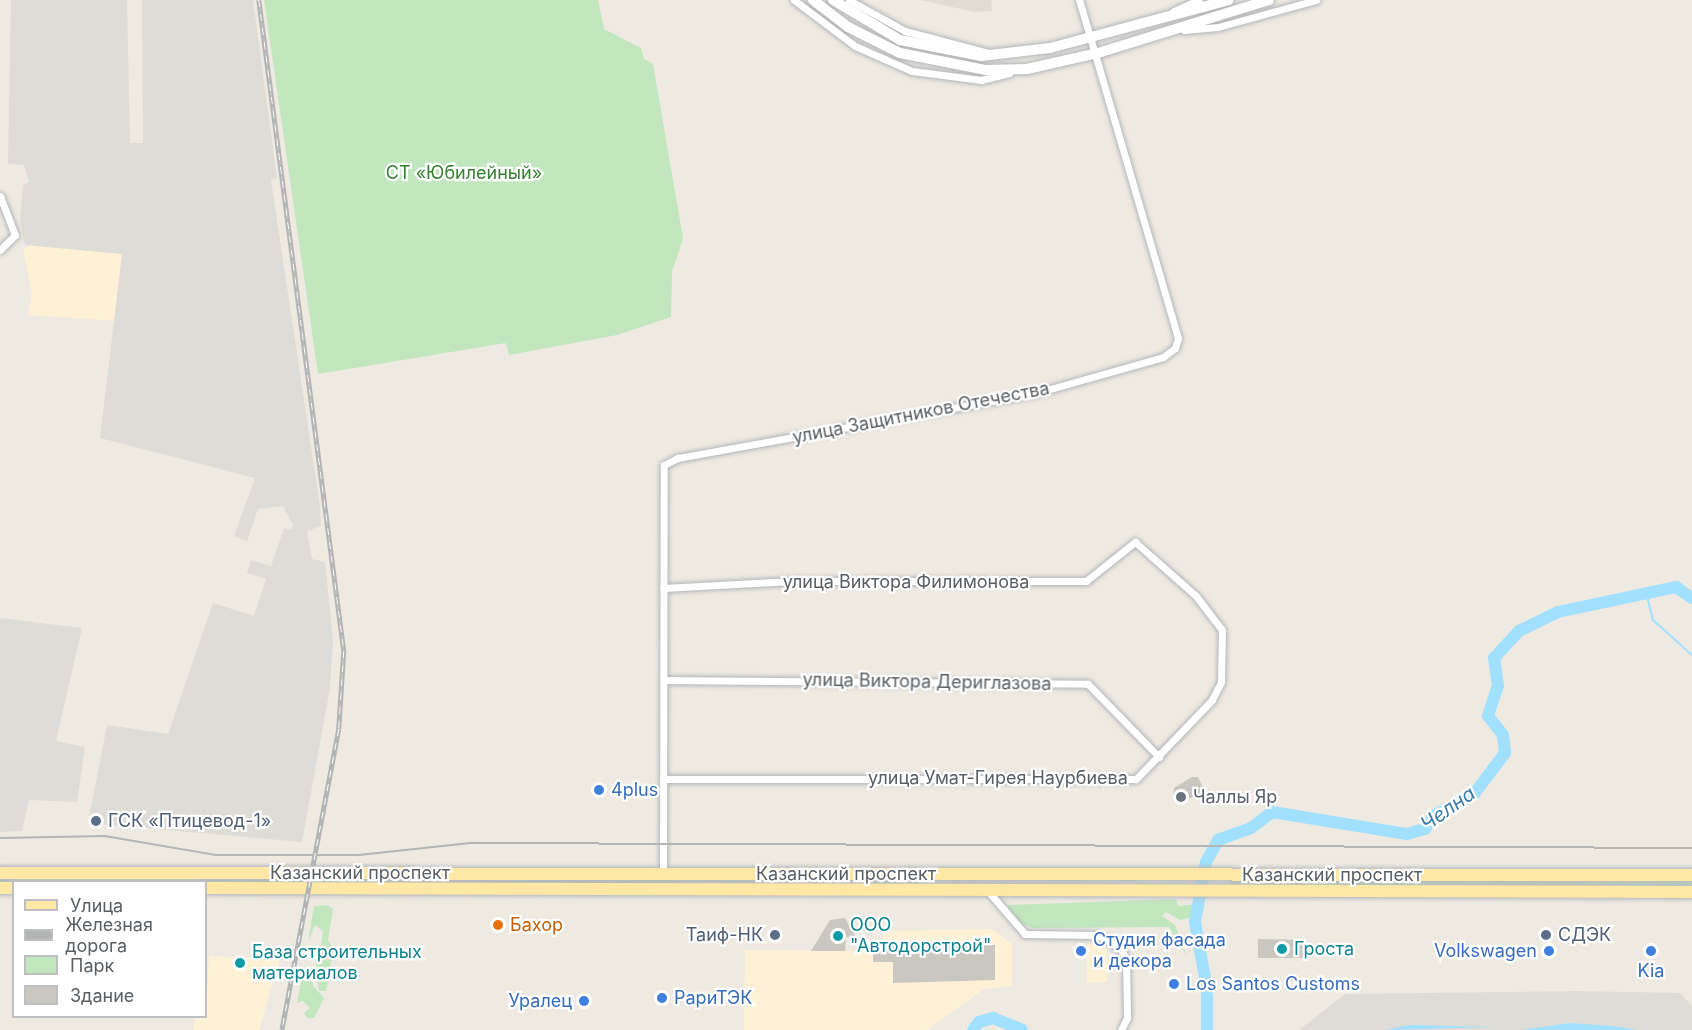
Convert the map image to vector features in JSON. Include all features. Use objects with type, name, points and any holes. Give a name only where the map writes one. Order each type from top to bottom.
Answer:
[{"type":"main road","points":[[813,0],[848,27],[900,53],[955,67],[1027,69],[1095,53],[1269,0]]},
{"type":"main road","points":[[833,0],[900,40],[956,54],[997,55],[1091,38],[1229,0]]},
{"type":"main road","points":[[473,890],[468,882],[478,872]]},
{"type":"main road","name":"Казанский проспект","points":[[0,873],[1692,875]]},
{"type":"main road","points":[[1121,889],[1134,881],[1122,874]]},
{"type":"main road","name":"Казанский проспект","points":[[207,888],[1692,892]]},
{"type":"street","points":[[794,0],[855,46],[912,71],[981,80],[1027,69]]},
{"type":"street","points":[[849,0],[905,31],[997,55]]},
{"type":"street","points":[[1079,0],[1095,53]]},
{"type":"street","points":[[1115,30],[1199,0]]},
{"type":"street","points":[[1161,32],[1218,27],[1316,0]]},
{"type":"street","name":"улица Защитников Отечества","points":[[663,588],[662,470],[678,458],[1036,393],[1163,357],[1173,351],[1178,338],[1095,53]]},
{"type":"street","points":[[0,196],[14,228],[10,244],[0,250]]},
{"type":"street","name":"улица Виктора Филимонова","points":[[663,588],[792,581],[1086,581],[1135,542]]},
{"type":"street","name":"улица Умат-Гирея Наурбиева","points":[[663,779],[1136,778],[1159,757],[1212,700],[1221,682],[1222,630],[1196,596],[1135,542]]},
{"type":"street","points":[[663,588],[663,874]]},
{"type":"street","name":"улица Виктора Дериглазова","points":[[664,680],[1088,684],[1159,757]]},
{"type":"street","points":[[987,890],[1025,934],[1097,935],[1120,948],[1126,958],[1127,1018],[1121,1030]]},
{"type":"shaded area","points":[[11,0],[127,0],[130,143],[143,143],[142,0],[253,0],[277,178],[271,180],[320,507],[321,526],[307,531],[312,559],[325,562],[333,640],[330,688],[302,842],[88,823],[107,725],[168,734],[213,603],[254,616],[266,579],[247,573],[251,560],[271,566],[284,528],[291,530],[293,525],[283,506],[258,509],[247,541],[234,536],[255,478],[100,438],[122,254],[25,245],[20,220],[23,185],[29,182],[24,165],[8,164]]},
{"type":"shaded area","points":[[921,0],[991,0],[992,11],[974,12]]},
{"type":"shaded area","points":[[34,244],[122,254],[117,321],[28,315],[32,293],[23,249]]},
{"type":"shaded area","points":[[0,618],[82,628],[56,741],[85,747],[77,802],[29,800],[22,831],[0,832]]},
{"type":"shaded area","points":[[992,929],[1012,944],[1012,986],[984,989],[927,1030],[744,1030],[745,950],[873,951],[884,950],[883,931]]},
{"type":"shaded area","points":[[1097,943],[1107,949],[1107,982],[1087,983],[1087,944]]},
{"type":"shaded area","points":[[209,956],[280,959],[259,1030],[193,1030],[196,1018],[207,1018]]},
{"type":"shaded area","points":[[1576,991],[1680,993],[1692,1006],[1692,1030],[1299,1030],[1345,994]]},
{"type":"green space","name":"СТ «Юбилейный»","points":[[264,0],[598,0],[604,29],[641,48],[644,59],[653,64],[683,238],[672,272],[671,317],[617,335],[509,355],[506,343],[318,374]]},
{"type":"green space","points":[[0,878],[448,880],[449,884],[207,883],[207,880],[12,880],[12,882],[0,882]]},
{"type":"green space","points":[[515,880],[1133,880],[1133,881],[469,883]]},
{"type":"green space","points":[[1229,881],[1692,881],[1692,885],[1229,885]]},
{"type":"green space","points":[[1176,899],[1178,906],[1195,904],[1193,917],[1180,920],[1166,912],[1162,916],[1175,925],[1187,956],[1169,927],[1033,928],[1019,923],[1007,905]]},
{"type":"green space","points":[[328,905],[333,909],[328,940],[339,957],[331,961],[326,991],[319,991],[315,961],[319,959],[323,931],[315,925],[309,940],[309,935],[314,906]]},
{"type":"green space","points":[[304,966],[312,970],[313,986],[324,998],[314,1018],[307,1018],[304,1013],[310,1008],[303,1001],[297,1003]]},
{"type":"water","points":[[1570,1023],[1612,1026],[1638,1030],[1521,1030]]},
{"type":"water","points":[[1410,1025],[1494,1027],[1385,1030]]},
{"type":"building","name":"Чаллы Яр","points":[[1192,777],[1198,777],[1206,794],[1180,801],[1173,796],[1174,788]]},
{"type":"building","name":"ООО \"Автодорстрой\"","points":[[845,918],[856,937],[846,937],[845,951],[811,951],[830,920]]},
{"type":"building","name":"Гроста","points":[[1258,939],[1305,940],[1305,958],[1258,958]]},
{"type":"building","points":[[893,944],[995,945],[995,980],[893,983],[893,962],[873,962],[873,950],[893,950]]},
{"type":"waterway","name":"Челна","points":[[1207,1030],[1207,989],[1195,922],[1206,862],[1218,840],[1251,828],[1272,812],[1407,834],[1425,829],[1433,816],[1474,794],[1505,753],[1503,735],[1488,716],[1498,686],[1494,658],[1519,631],[1558,612],[1676,587],[1692,598]]},
{"type":"waterway","points":[[1646,592],[1653,620],[1692,655]]},
{"type":"waterway","name":"Челна","points":[[973,1030],[979,1022],[993,1018],[1022,1030]]},
{"type":"tram line","points":[[0,838],[105,836],[216,855],[359,855],[472,843],[1692,848]]},
{"type":"railway","points":[[259,0],[344,651],[339,729],[282,1030]]},
{"type":"place","name":"4plus","points":[[599,790]]},
{"type":"place","name":"Чаллы Яр","points":[[1181,797]]},
{"type":"place","name":"ГСК «Птицевод-1»","points":[[96,821]]},
{"type":"place","name":"Бахор","points":[[498,925]]},
{"type":"place","name":"Таиф-НК","points":[[775,935]]},
{"type":"place","name":"СДЭК","points":[[1546,935]]},
{"type":"place","name":"ООО \"Автодорстрой\"","points":[[838,936]]},
{"type":"place","name":"Гроста","points":[[1282,949]]},
{"type":"place","name":"Студия фасада и декора","points":[[1081,951]]},
{"type":"place","name":"Volkswagen","points":[[1549,951]]},
{"type":"place","name":"Kia","points":[[1651,951]]},
{"type":"place","name":"База строительных материалов","points":[[240,963]]},
{"type":"place","name":"Los Santos Customs","points":[[1174,984]]},
{"type":"place","name":"РариТЭК","points":[[662,998]]},
{"type":"place","name":"Уралец","points":[[584,1001]]}]
